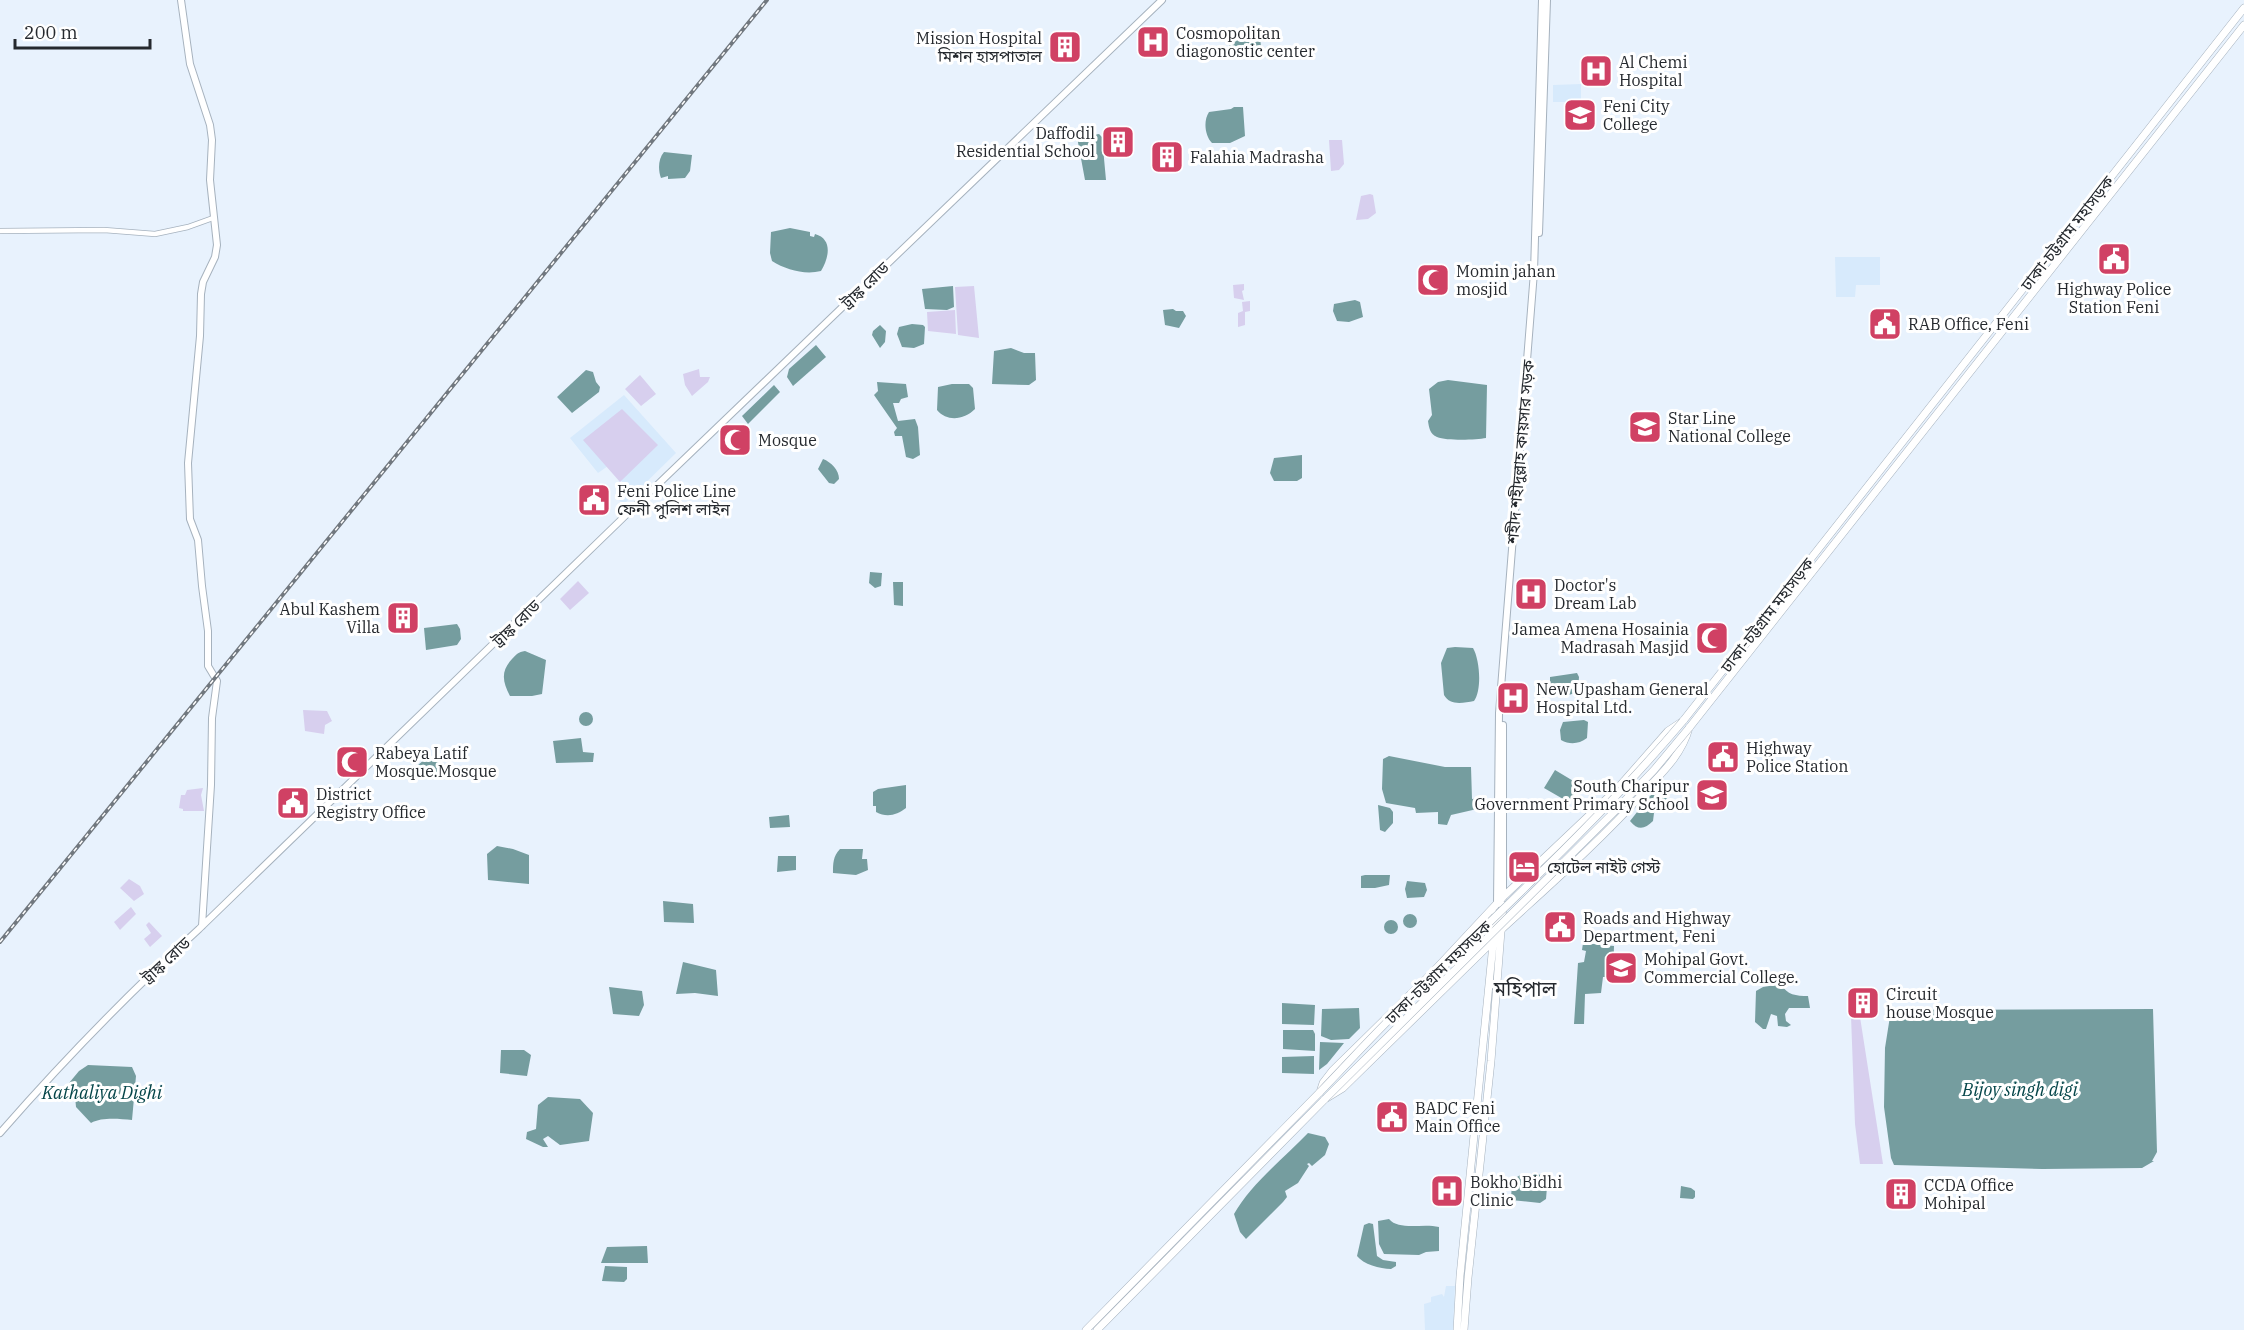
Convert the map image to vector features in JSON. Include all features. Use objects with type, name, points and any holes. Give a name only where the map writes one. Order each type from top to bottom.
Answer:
[{"type":"highway","name":"ঢাকা-চট্টগ্রাম মহাসড়ক","points":[[1086,1330],[1400,1009],[1567,848],[1643,769],[2244,8]]},
{"type":"highway","name":"ঢাকা-চট্টগ্রাম মহাসড়ক","points":[[1097,1330],[1654,770],[2244,25]]},
{"type":"highway","points":[[1320,1092],[1333,1070],[1426,978],[1503,897],[1609,797],[1668,731],[1683,721]]},
{"type":"highway","points":[[1325,1099],[1343,1089],[1503,928],[1639,798],[1682,748],[1689,728]]},
{"type":"highway","points":[[1464,1330],[1503,928],[1503,897]]},
{"type":"highway","points":[[1456,1330],[1497,904]]},
{"type":"main road","points":[[181,0],[190,64],[210,125],[212,140],[210,180],[217,252],[203,282],[201,294],[200,336],[188,463],[190,519],[198,540],[208,631],[208,666],[218,681],[213,718],[202,926]]},
{"type":"main road","name":"ট্রাঙ্ক রোড","points":[[1038,119],[1040,113],[1157,0]]},
{"type":"main road","name":"ট্রাঙ্ক রোড","points":[[0,1133],[59,1065],[1162,0]]},
{"type":"main road","name":"শহীদ শহীদুল্লাহ কায়সার সড়ক","points":[[1497,904],[1499,713],[1534,272],[1542,0]]},
{"type":"main road","name":"শহীদ শহীদুল্লাহ কায়সার সড়ক","points":[[1503,897],[1503,713],[1538,272],[1547,0]]},
{"type":"street","points":[[0,231],[104,230],[155,234],[188,227],[213,218]]},
{"type":"shaded area","points":[[1581,84],[1581,102],[1553,102],[1553,85]]},
{"type":"shaded area","points":[[1329,140],[1342,140],[1344,164],[1339,170],[1331,171]]},
{"type":"shaded area","points":[[1373,195],[1376,213],[1368,219],[1356,220],[1361,196]]},
{"type":"shaded area","points":[[1835,257],[1880,257],[1880,285],[1856,285],[1855,297],[1836,297]]},
{"type":"shaded area","points":[[1244,284],[1242,291],[1244,300],[1234,298],[1233,285]]},
{"type":"shaded area","points":[[974,286],[979,338],[958,335],[955,287]]},
{"type":"shaded area","points":[[1250,301],[1250,311],[1245,312],[1245,325],[1238,327],[1238,313],[1243,311],[1242,302]]},
{"type":"shaded area","points":[[955,310],[956,334],[928,331],[927,312]]},
{"type":"shaded area","points":[[699,369],[700,377],[710,377],[708,382],[692,396],[685,385],[683,374]]},
{"type":"shaded area","points":[[640,375],[656,394],[641,406],[625,389]]},
{"type":"shaded area","points":[[624,395],[676,453],[623,505],[617,497],[627,487],[608,466],[598,473],[570,438]]},
{"type":"shaded area","points":[[622,409],[658,445],[620,482],[583,440]]},
{"type":"shaded area","points":[[578,581],[589,593],[570,610],[560,599]]},
{"type":"shaded area","points":[[303,710],[327,711],[332,721],[325,725],[324,734],[305,731]]},
{"type":"shaded area","points":[[203,788],[201,795],[204,811],[183,811],[179,808],[181,795],[185,795],[187,790]]},
{"type":"shaded area","points":[[129,879],[140,886],[144,894],[134,901],[120,888]]},
{"type":"shaded area","points":[[131,907],[136,914],[120,930],[114,922]]},
{"type":"shaded area","points":[[149,922],[162,936],[150,947],[144,939],[151,933],[146,925]]},
{"type":"shaded area","points":[[1851,1016],[1860,1017],[1883,1164],[1860,1164],[1855,1124]]},
{"type":"shaded area","points":[[1446,1286],[1455,1286],[1453,1330],[1425,1330],[1424,1304],[1431,1302],[1431,1297],[1442,1294],[1444,1297]]},
{"type":"water","points":[[1255,31],[1261,42],[1258,54],[1233,55],[1229,44],[1233,33]]},
{"type":"water","points":[[1243,107],[1245,136],[1230,143],[1212,143],[1206,128],[1209,112]]},
{"type":"water","points":[[1099,134],[1102,137],[1106,180],[1085,180],[1077,137]]},
{"type":"water","points":[[664,152],[692,155],[690,171],[685,178],[668,179],[668,176],[661,178],[659,165]]},
{"type":"water","points":[[790,228],[810,232],[810,236],[814,237],[815,234],[825,240],[828,250],[821,271],[796,271],[772,261],[771,232]]},
{"type":"water","points":[[953,286],[954,307],[947,310],[925,309],[922,289]]},
{"type":"water","points":[[1355,300],[1360,302],[1363,317],[1349,322],[1337,321],[1333,311],[1334,304]]},
{"type":"water","points":[[1163,310],[1183,311],[1186,316],[1179,328],[1165,325]]},
{"type":"water","points":[[912,324],[925,327],[924,344],[914,348],[902,347],[897,334],[899,327]]},
{"type":"water","points":[[880,325],[886,331],[885,342],[880,348],[872,335]]},
{"type":"water","points":[[816,345],[826,357],[793,386],[787,377],[789,369]]},
{"type":"water","points":[[1011,348],[1024,353],[1035,353],[1036,380],[1029,385],[992,384],[994,351]]},
{"type":"water","points":[[586,370],[593,372],[600,387],[599,392],[572,413],[557,397]]},
{"type":"water","points":[[1448,380],[1487,385],[1486,438],[1447,439],[1437,437],[1431,432],[1428,421],[1432,415],[1429,389],[1438,382]]},
{"type":"water","points":[[877,382],[906,384],[908,397],[901,399],[899,403],[893,403],[898,421],[915,419],[918,427],[920,455],[913,459],[906,457],[902,436],[895,436],[894,432],[897,428],[874,395],[878,391]]},
{"type":"water","points":[[969,384],[973,388],[975,409],[971,413],[951,418],[937,410],[938,387]]},
{"type":"water","points":[[774,385],[780,392],[748,424],[742,416]]},
{"type":"water","points":[[1302,455],[1302,478],[1297,481],[1274,481],[1270,473],[1274,458]]},
{"type":"water","points":[[823,459],[832,464],[838,472],[839,479],[834,484],[829,483],[818,469]]},
{"type":"water","points":[[870,572],[882,573],[881,586],[875,588],[869,583]]},
{"type":"water","points":[[893,582],[903,582],[903,606],[894,605]]},
{"type":"water","points":[[457,624],[461,639],[457,645],[426,650],[424,628]]},
{"type":"water","points":[[1447,648],[1473,648],[1475,653],[1479,667],[1479,683],[1474,701],[1453,702],[1444,695],[1441,663]]},
{"type":"water","points":[[525,651],[546,660],[542,694],[510,696],[505,686],[504,672],[512,659]]},
{"type":"water","points":[[1577,673],[1578,690],[1575,693],[1564,696],[1550,692],[1550,677]]},
{"type":"water","points":[[583,712],[589,712],[593,719],[589,726],[583,726],[579,722],[579,716]]},
{"type":"water","points":[[1584,720],[1588,722],[1587,738],[1574,743],[1561,740],[1560,730],[1563,722]]},
{"type":"water","points":[[581,738],[583,752],[594,753],[593,762],[556,763],[553,741]]},
{"type":"water","points":[[1389,756],[1445,767],[1471,767],[1472,799],[1479,798],[1477,809],[1451,815],[1447,825],[1438,824],[1438,812],[1416,813],[1415,808],[1386,803],[1382,789],[1383,759]]},
{"type":"water","points":[[424,760],[440,761],[438,777],[414,777],[412,770]]},
{"type":"water","points":[[1555,770],[1580,785],[1570,803],[1544,788]]},
{"type":"water","points":[[1664,783],[1673,791],[1654,813],[1653,821],[1639,828],[1630,821],[1649,797]]},
{"type":"water","points":[[906,785],[906,808],[892,815],[876,812],[876,806],[873,806],[873,792],[878,789]]},
{"type":"water","points":[[1378,805],[1390,808],[1393,812],[1393,823],[1385,832],[1380,830]]},
{"type":"water","points":[[789,815],[790,827],[770,828],[769,817]]},
{"type":"water","points":[[497,846],[529,855],[529,884],[488,880],[487,854]]},
{"type":"water","points":[[840,849],[863,849],[862,859],[867,859],[868,870],[856,875],[833,873],[833,863]]},
{"type":"water","points":[[778,856],[796,856],[796,870],[777,872]]},
{"type":"water","points":[[1390,875],[1389,885],[1361,888],[1361,876]]},
{"type":"water","points":[[1407,881],[1425,883],[1427,890],[1424,897],[1407,898],[1405,889]]},
{"type":"water","points":[[663,901],[693,904],[694,923],[664,922]]},
{"type":"water","points":[[1407,914],[1413,914],[1417,921],[1413,928],[1407,928],[1403,924],[1403,918]]},
{"type":"water","points":[[1391,920],[1396,922],[1398,927],[1396,932],[1391,934],[1386,932],[1384,927],[1386,922]]},
{"type":"water","points":[[1583,943],[1614,946],[1613,977],[1603,977],[1601,993],[1585,994],[1584,1024],[1574,1024],[1578,963],[1584,962],[1586,951],[1582,950]]},
{"type":"water","points":[[683,962],[716,970],[718,996],[695,993],[676,994]]},
{"type":"water","points":[[1781,984],[1786,991],[1792,994],[1808,996],[1810,1008],[1789,1008],[1785,1014],[1786,1021],[1791,1025],[1787,1027],[1778,1026],[1777,1016],[1771,1014],[1766,1029],[1763,1029],[1755,1022],[1756,991],[1763,987]]},
{"type":"water","points":[[609,987],[642,991],[644,1005],[639,1016],[613,1014]]},
{"type":"water","points":[[1282,1003],[1315,1005],[1314,1025],[1282,1024]]},
{"type":"water","points":[[1359,1008],[1360,1028],[1349,1039],[1331,1040],[1321,1036],[1322,1009]]},
{"type":"water","name":"Bijoy singh digi","points":[[2153,1009],[2157,1152],[2152,1161],[2154,1161],[2142,1168],[2042,1169],[1894,1165],[1884,1107],[1885,1048],[1891,1010]]},
{"type":"water","points":[[1283,1030],[1313,1030],[1315,1051],[1283,1049]]},
{"type":"water","points":[[1320,1042],[1344,1043],[1319,1070]]},
{"type":"water","points":[[501,1050],[524,1050],[531,1055],[527,1076],[500,1073]]},
{"type":"water","points":[[1314,1056],[1314,1074],[1282,1073],[1282,1057]]},
{"type":"water","name":"Kathaliya Dighi","points":[[88,1065],[132,1067],[136,1076],[132,1120],[105,1119],[91,1123],[76,1107],[75,1096],[70,1092],[69,1083],[79,1071]]},
{"type":"water","points":[[548,1097],[580,1099],[593,1113],[589,1141],[560,1145],[548,1136],[543,1139],[548,1147],[543,1147],[526,1139],[527,1132],[536,1129],[538,1105]]},
{"type":"water","points":[[1308,1133],[1325,1137],[1329,1144],[1325,1155],[1312,1166],[1307,1164],[1309,1166],[1298,1183],[1285,1191],[1287,1197],[1283,1202],[1246,1239],[1240,1232],[1234,1214],[1259,1182]]},
{"type":"water","points":[[1522,1174],[1548,1175],[1546,1199],[1540,1203],[1511,1200],[1512,1180]]},
{"type":"water","points":[[1681,1186],[1695,1191],[1695,1197],[1693,1199],[1680,1198]]},
{"type":"water","points":[[1389,1219],[1393,1223],[1405,1226],[1439,1227],[1439,1251],[1419,1255],[1384,1254],[1379,1244],[1378,1221]]},
{"type":"water","points":[[1373,1224],[1377,1256],[1383,1260],[1396,1262],[1396,1266],[1391,1269],[1372,1266],[1357,1256],[1364,1225]]},
{"type":"water","points":[[647,1246],[648,1263],[601,1263],[607,1247]]},
{"type":"water","points":[[605,1266],[627,1267],[627,1279],[624,1282],[602,1281]]},
{"type":"railway","points":[[0,942],[767,0]]},
{"type":"place","name":"Cosmopolitan diagonostic center","points":[[1153,42]]},
{"type":"place","name":"Mission Hospital মিশন হাসপাতাল","points":[[1065,47]]},
{"type":"place","name":"Al Chemi Hospital","points":[[1596,71]]},
{"type":"place","name":"Feni City College","points":[[1580,115]]},
{"type":"place","name":"Daffodil Residential School","points":[[1118,142]]},
{"type":"place","name":"Falahia Madrasha","points":[[1167,157]]},
{"type":"place","name":"Highway Police Station Feni","points":[[2114,259]]},
{"type":"place","name":"Momin jahan mosjid","points":[[1433,280]]},
{"type":"place","name":"RAB Office, Feni","points":[[1885,324]]},
{"type":"place","name":"Star Line National College","points":[[1645,427]]},
{"type":"place","name":"Mosque","points":[[735,440]]},
{"type":"place","name":"Feni Police Line ফেনী পুলিশ লাইন","points":[[594,500]]},
{"type":"place","name":"Doctor's Dream Lab","points":[[1531,594]]},
{"type":"place","name":"Abul Kashem Villa","points":[[403,618]]},
{"type":"place","name":"Jamea Amena Hosainia Madrasah Masjid","points":[[1712,638]]},
{"type":"place","name":"New Upasham General Hospital Ltd.","points":[[1513,698]]},
{"type":"place","name":"Highway Police Station","points":[[1723,757]]},
{"type":"place","name":"Rabeya Latif Mosque.Mosque","points":[[352,762]]},
{"type":"place","name":"South Charipur Government Primary School","points":[[1712,795]]},
{"type":"place","name":"District Registry Office","points":[[293,803]]},
{"type":"place","name":"হোটেল নাইট গেস্ট","points":[[1524,867]]},
{"type":"place","name":"Roads and Highway Department, Feni","points":[[1560,927]]},
{"type":"place","name":"Mohipal Govt. Commercial College.","points":[[1621,968]]},
{"type":"place","name":"Circuit house Mosque","points":[[1863,1003]]},
{"type":"place","name":"BADC Feni Main Office","points":[[1392,1117]]},
{"type":"place","name":"Bokho Bidhi Clinic","points":[[1447,1191]]},
{"type":"place","name":"CCDA Office Mohipal","points":[[1901,1194]]},
{"type":"district","name":"মহিপাল","points":[[1525,988]]}]
